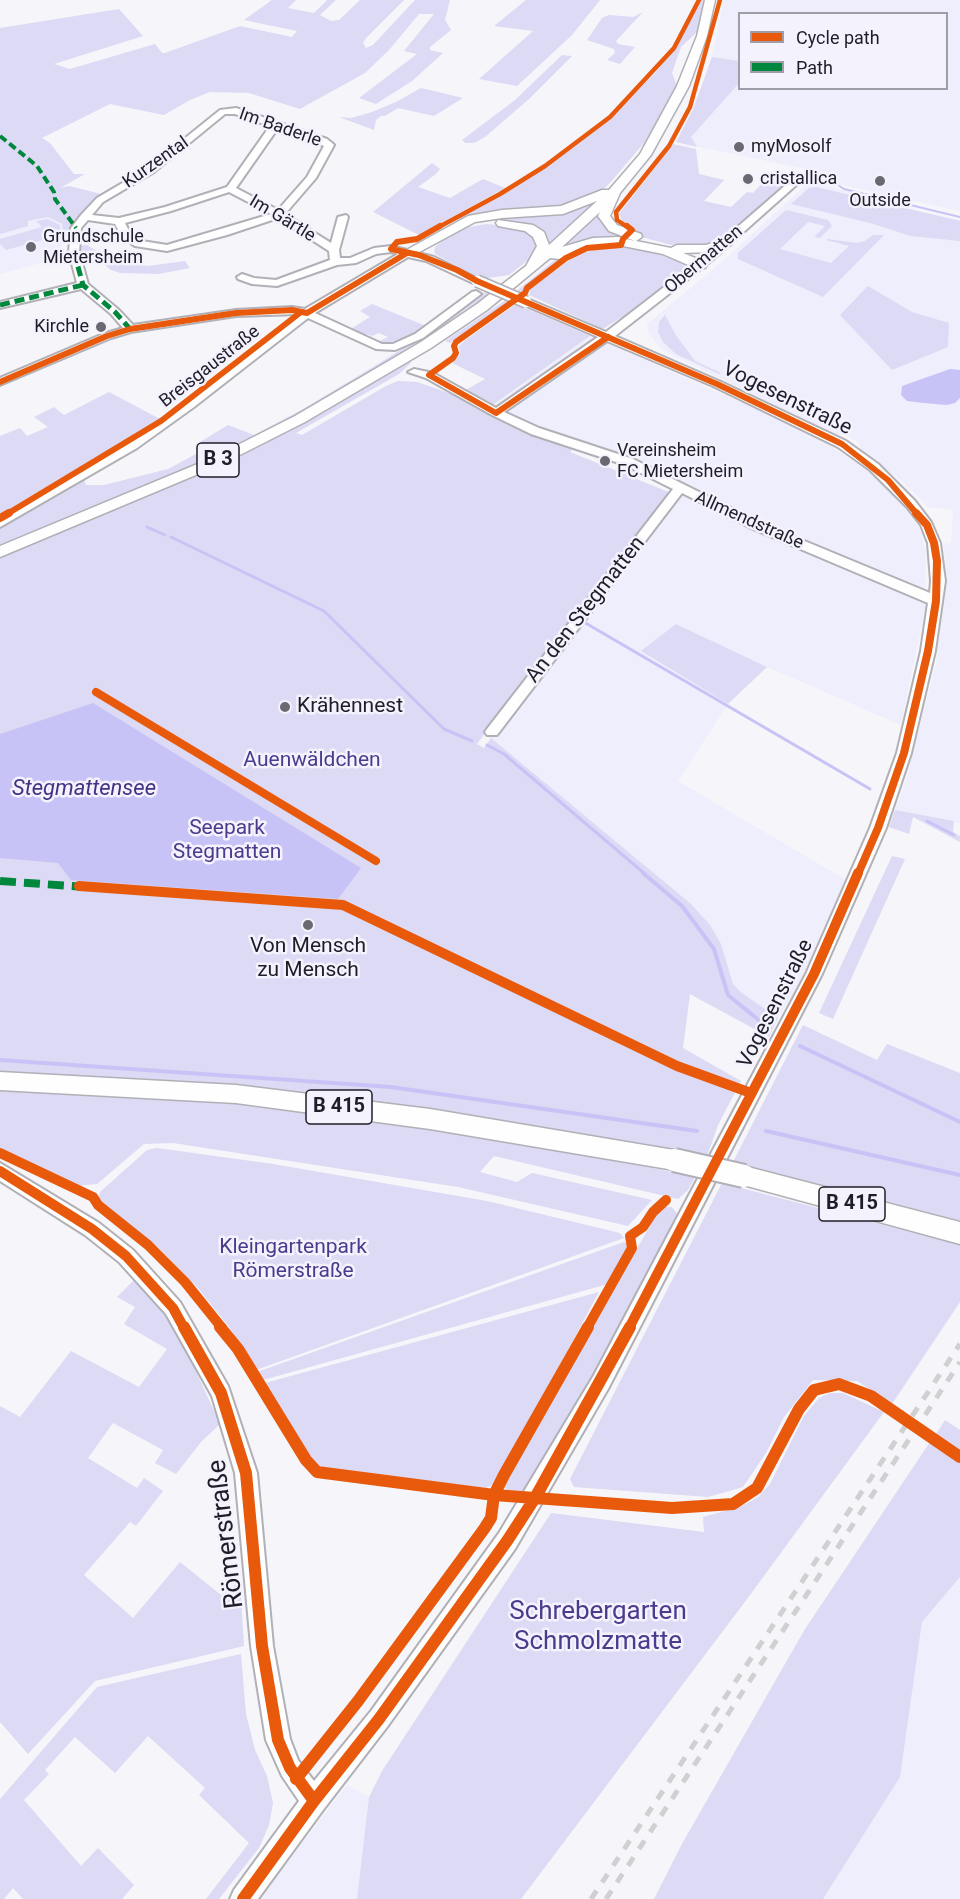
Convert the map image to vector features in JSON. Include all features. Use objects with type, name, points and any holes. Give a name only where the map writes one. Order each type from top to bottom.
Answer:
[{"type":"main road","name":"B 3","points":[[0,552],[217,461],[300,419],[426,345],[482,307],[531,269],[617,188],[645,155],[671,112],[692,64],[710,0]]},
{"type":"main road","name":"B 3","points":[[407,253],[457,226],[485,216],[563,210],[617,188]]},
{"type":"main road","name":"B 3","points":[[617,188],[604,216],[606,222],[624,238],[703,262]]},
{"type":"main road","name":"B 3","points":[[457,226],[484,222],[530,228],[539,234],[543,246],[531,269]]},
{"type":"main road","name":"B 3","points":[[531,269],[574,246],[624,238],[677,249],[703,262]]},
{"type":"main road","points":[[426,261],[430,240]]},
{"type":"main road","points":[[677,249],[707,249],[726,242]]},
{"type":"main road","name":"B 415","points":[[0,1081],[236,1094],[430,1119],[674,1160],[744,1176],[960,1233]]},
{"type":"street","name":"Im Baderle","points":[[229,111],[276,124],[324,141],[329,146],[311,178],[288,207],[279,214]]},
{"type":"street","name":"Kurzental","points":[[84,217],[100,200],[151,170],[219,115],[229,111]]},
{"type":"street","points":[[130,329],[115,312],[83,285],[74,252],[75,234],[84,217],[119,221],[168,209],[230,189],[276,124]]},
{"type":"street","name":"Obermatten","points":[[608,337],[703,262],[798,179]]},
{"type":"street","name":"Im Gärtle","points":[[230,189],[279,214],[334,250]]},
{"type":"street","points":[[119,221],[126,236],[139,244],[166,248],[223,233],[279,214]]},
{"type":"street","points":[[337,261],[334,250],[343,217]]},
{"type":"street","points":[[242,277],[252,281],[277,283],[337,261],[351,261],[367,253],[380,250],[391,249],[407,253]]},
{"type":"street","name":"Vogesenstraße","points":[[243,1899],[314,1801],[379,1719],[507,1541],[601,1382],[814,974],[878,828],[904,753],[928,651],[936,601],[937,561],[931,533],[911,504],[874,467],[842,444],[640,350],[465,275],[426,261],[412,259],[407,253]]},
{"type":"street","name":"Breisgaustraße","points":[[0,523],[133,445],[190,405],[307,313],[407,253]]},
{"type":"street","points":[[383,266],[426,261]]},
{"type":"street","points":[[0,306],[83,285]]},
{"type":"street","points":[[0,382],[107,336],[130,329],[236,313],[292,310],[307,313],[387,348],[411,342],[476,294]]},
{"type":"street","points":[[629,321],[628,333],[640,350]]},
{"type":"street","points":[[496,413],[608,337]]},
{"type":"street","name":"Allmendstraße","points":[[414,372],[429,375],[496,413],[548,436],[629,462],[757,526],[936,601]]},
{"type":"street","name":"An den Stegmatten","points":[[492,732],[679,489]]},
{"type":"street","name":"Römerstraße","points":[[0,1171],[92,1229],[126,1256],[173,1308],[221,1393],[246,1473],[262,1646],[278,1740],[290,1768],[314,1801]]},
{"type":"shaded area","points":[[724,0],[960,0],[960,211],[810,178],[815,171],[676,142],[707,76]]},
{"type":"shaded area","points":[[810,181],[960,220],[960,823],[895,810],[905,783],[936,665],[947,583],[944,543],[951,544],[953,510],[928,507],[897,477],[860,449],[859,442],[846,435],[835,434],[668,353],[649,334],[647,324],[723,261]]},
{"type":"shaded area","name":"Grundschule Mietersheim","points":[[48,217],[62,224],[63,236],[59,258],[0,274],[0,234],[28,221]]},
{"type":"shaded area","points":[[590,336],[779,419],[827,444],[869,471],[899,500],[920,529],[926,552],[925,608],[901,725],[767,667],[676,624],[642,652],[728,704],[678,781],[846,880],[797,988],[778,1018],[733,984],[721,944],[486,735],[559,635],[674,489],[624,463],[485,410]]},
{"type":"shaded area","points":[[960,1577],[960,1899],[823,1899],[900,1777],[922,1622]]},
{"type":"shaded area","points":[[347,1785],[369,1797],[357,1899],[259,1899]]},
{"type":"green space","points":[[272,0],[296,0],[288,8],[314,13],[327,0],[336,0],[320,15],[331,21],[339,20],[360,0],[404,0],[366,38],[363,43],[366,48],[373,45],[415,0],[450,0],[445,20],[451,30],[430,47],[430,50],[443,53],[412,81],[376,104],[359,98],[417,54],[404,51],[434,14],[419,14],[389,50],[365,73],[300,109],[249,93],[210,92],[164,115],[110,104],[42,138],[50,143],[74,174],[85,174],[60,188],[69,186],[101,194],[73,222],[68,235],[63,236],[62,224],[48,217],[28,221],[28,226],[0,234],[0,28],[119,9],[143,36],[54,64],[70,69],[155,44],[162,53],[165,53],[240,26],[292,37],[297,31],[244,20]]},
{"type":"green space","points":[[526,0],[600,0],[572,35],[517,86],[479,79],[533,31],[494,26]]},
{"type":"green space","points":[[701,0],[705,0],[697,32],[681,47],[672,73],[678,89],[644,143],[608,185],[600,192],[560,209],[472,216],[455,220],[541,170],[611,117],[655,73],[677,45]]},
{"type":"green space","points":[[643,12],[616,41],[618,44],[635,47],[620,64],[607,60],[615,53],[614,49],[587,40],[602,18],[609,15],[633,17]]},
{"type":"green space","points":[[562,55],[572,56],[529,99],[485,137],[474,143],[465,143],[462,140],[515,100]]},
{"type":"green space","points":[[712,57],[738,61],[738,84],[691,137],[697,147],[676,142],[693,110]]},
{"type":"green space","points":[[421,88],[463,98],[434,116],[398,108],[376,120],[374,130],[339,117],[351,118],[372,112]]},
{"type":"green space","points":[[673,144],[696,149],[699,174],[724,180],[704,201],[731,207],[747,192],[753,193],[772,173],[791,180],[712,246],[675,246],[634,235],[635,230],[623,222],[619,214]]},
{"type":"green space","points":[[432,163],[440,169],[418,187],[450,198],[483,179],[505,188],[419,235],[373,212]]},
{"type":"green space","points":[[816,187],[960,221],[960,241],[911,236],[870,223],[791,204],[809,188]]},
{"type":"green space","points":[[599,202],[550,244],[545,232],[520,222],[480,220]]},
{"type":"green space","points":[[786,210],[828,220],[832,226],[820,238],[814,237],[825,226],[808,222],[780,249],[831,263],[849,246],[826,240],[857,243],[873,235],[884,235],[823,297],[738,259],[738,253]]},
{"type":"green space","points":[[598,214],[622,235],[620,239],[598,239],[566,245]]},
{"type":"green space","points":[[48,219],[60,225],[61,235],[6,250],[0,244],[0,239],[42,227],[36,221]]},
{"type":"green space","points":[[486,224],[521,227],[533,235],[537,242],[537,250],[532,257],[509,275],[481,279],[435,254],[436,246],[446,238],[469,227]]},
{"type":"green space","points":[[87,245],[102,254],[129,264],[148,266],[185,261],[190,268],[158,274],[120,273],[111,270],[88,251],[78,252],[78,246]]},
{"type":"green space","points":[[619,245],[584,248],[563,258],[507,304],[450,343],[445,341],[503,302],[561,255],[585,246]]},
{"type":"green space","points":[[641,246],[688,263],[686,269],[641,305],[603,329],[529,295],[531,288],[578,254],[603,248]]},
{"type":"green space","points":[[868,286],[912,312],[949,323],[948,347],[892,370],[840,315]]},
{"type":"green space","points":[[485,292],[490,293],[367,377],[257,437],[175,475],[0,547],[0,527],[84,480],[86,485],[104,485],[168,469],[209,447],[200,442],[228,425],[254,435],[378,364]]},
{"type":"green space","points":[[372,304],[426,326],[404,340],[383,343],[378,342],[388,337],[379,333],[362,336],[349,330],[370,317],[360,311]]},
{"type":"green space","points":[[516,304],[590,336],[491,406],[466,390],[485,379],[452,363],[460,354],[459,346],[463,342]]},
{"type":"green space","points":[[665,315],[675,334],[695,361],[721,373],[676,354],[663,342],[658,332],[659,322]]},
{"type":"green space","name":"Seepark Stegmatten","points":[[412,362],[399,374],[296,433],[302,435],[386,386],[398,381],[417,382],[455,395],[504,420],[576,446],[570,452],[671,493],[477,744],[484,748],[491,738],[691,904],[710,925],[721,944],[733,984],[778,1018],[769,1037],[690,994],[683,1048],[741,1081],[718,1125],[706,1159],[0,1072],[0,558],[258,447]]},
{"type":"green space","points":[[109,392],[160,419],[0,515],[0,436],[20,428],[27,436],[48,427],[34,417],[54,407],[64,415]]},
{"type":"green space","points":[[676,624],[767,667],[728,704],[641,651]]},
{"type":"green space","points":[[895,810],[954,821],[953,832],[960,836],[960,842],[913,817],[909,834],[889,827]]},
{"type":"green space","points":[[892,856],[905,859],[833,1019],[819,1013]]},
{"type":"green space","points":[[803,1025],[877,1060],[887,1044],[960,1073],[960,1221],[733,1162]]},
{"type":"green space","points":[[0,1090],[244,1103],[337,1113],[555,1147],[695,1177],[688,1190],[678,1199],[494,1156],[480,1172],[517,1182],[532,1173],[652,1200],[628,1226],[458,1187],[173,1143],[144,1144],[97,1184],[75,1186],[0,1150]]},
{"type":"green space","name":"Kleingartenpark Römerstraße","points":[[157,1148],[273,1164],[487,1201],[620,1233],[624,1238],[256,1370],[229,1327],[198,1288],[159,1248],[105,1206],[99,1198],[100,1192],[147,1150]]},
{"type":"green space","points":[[722,1183],[960,1245],[960,1302],[892,1404],[857,1381],[813,1380],[784,1417],[766,1453],[743,1487],[708,1497],[574,1487],[570,1479]]},
{"type":"green space","points":[[664,1207],[672,1207],[679,1216],[594,1378],[526,1495],[507,1492],[505,1484],[656,1215]]},
{"type":"green space","points":[[624,1242],[629,1244],[626,1252],[608,1284],[263,1380],[257,1372]]},
{"type":"green space","points":[[138,1276],[168,1310],[220,1424],[201,1442],[176,1474],[155,1463],[163,1450],[113,1423],[88,1458],[137,1488],[144,1478],[163,1491],[136,1526],[130,1522],[84,1575],[133,1618],[180,1562],[221,1595],[240,1581],[244,1646],[95,1681],[28,1754],[0,1722],[0,1406],[20,1417],[71,1351],[139,1387],[167,1349],[124,1324],[135,1307],[117,1297]]},
{"type":"green space","points":[[599,1292],[496,1483],[486,1488],[320,1468],[311,1460],[265,1383]]},
{"type":"green space","name":"Schrebergarten Schmolzmatte","points":[[830,1393],[843,1393],[884,1412],[750,1595],[521,1899],[357,1899],[369,1797],[382,1771],[551,1513],[704,1532],[703,1517],[742,1506],[758,1497],[770,1484],[804,1416],[819,1398]]},
{"type":"green space","points":[[945,1420],[960,1430],[960,1451],[936,1434]]},
{"type":"green space","points":[[930,1442],[960,1463],[960,1577],[922,1622],[900,1777],[823,1899],[654,1899],[683,1842],[805,1629]]},
{"type":"green space","points":[[241,1654],[246,1714],[255,1750],[267,1776],[273,1803],[269,1825],[259,1848],[219,1899],[206,1899],[249,1843],[199,1795],[205,1788],[148,1736],[115,1773],[75,1737],[45,1770],[49,1774],[24,1800],[81,1866],[98,1848],[134,1885],[122,1899],[23,1899],[13,1888],[4,1899],[0,1899],[0,1799],[97,1687]]},
{"type":"water","points":[[950,369],[960,370],[960,398],[955,403],[947,405],[907,401],[901,395],[902,386]]},
{"type":"water","name":"Stegmattensee","points":[[93,703],[361,868],[338,899],[71,880],[58,863],[0,858],[0,734]]},
{"type":"waterway","points":[[838,185],[844,189],[960,217]]},
{"type":"waterway","points":[[147,527],[165,535]]},
{"type":"waterway","points":[[171,537],[324,611],[444,729],[472,741]]},
{"type":"waterway","points":[[582,621],[870,789]]},
{"type":"waterway","points":[[487,745],[504,754],[645,874]]},
{"type":"waterway","points":[[927,821],[954,835]]},
{"type":"waterway","points":[[643,873],[682,906],[714,949],[728,995],[766,1026]]},
{"type":"waterway","points":[[800,1046],[960,1122]]},
{"type":"waterway","points":[[0,1060],[391,1087],[697,1131]]},
{"type":"waterway","points":[[766,1131],[960,1175]]},
{"type":"railway","points":[[591,1899],[960,1344]]},
{"type":"railway","points":[[606,1899],[960,1362]]},
{"type":"marked path","points":[[0,136],[37,166],[54,192],[55,199],[76,228]]},
{"type":"marked path","points":[[74,252],[83,285],[115,312],[130,329]]},
{"type":"marked path","points":[[0,305],[83,285]]},
{"type":"marked path","points":[[0,881],[85,887]]},
{"type":"cycle path","points":[[243,1899],[314,1801],[379,1719],[507,1541],[535,1498],[601,1382],[814,974],[878,828],[904,753],[928,651],[936,601],[937,561],[934,543],[927,525],[888,480],[842,444],[717,384],[477,281],[457,270],[419,255],[391,249],[397,242],[417,239],[500,194],[545,166],[610,117],[674,48],[699,0]]},
{"type":"cycle path","points":[[608,337],[496,413],[429,375],[453,358],[456,353],[454,346],[456,342],[525,293],[527,288],[566,258],[587,248],[621,245],[623,239],[632,230],[617,220],[616,212],[669,146],[690,107],[720,0]]},
{"type":"cycle path","points":[[0,382],[107,336],[130,329],[236,313],[292,310],[307,313],[407,253]]},
{"type":"cycle path","points":[[0,518],[161,421],[301,312]]},
{"type":"cycle path","points":[[96,692],[376,861]]},
{"type":"cycle path","points":[[79,886],[343,905],[677,1066],[751,1093]]},
{"type":"cycle path","points":[[0,1153],[93,1197],[98,1205],[148,1245],[185,1282],[238,1349],[306,1460],[317,1472],[494,1495],[672,1508],[733,1504],[757,1488],[799,1409],[814,1390],[839,1384],[871,1396],[960,1457]]},
{"type":"cycle path","points":[[0,1171],[92,1229],[126,1256],[173,1308],[221,1393],[246,1473],[262,1646],[278,1740],[290,1768],[314,1801]]},
{"type":"cycle path","points":[[296,1779],[358,1701],[484,1529],[491,1518],[494,1495],[504,1475],[632,1248],[630,1236],[643,1227],[653,1212],[666,1200]]},
{"type":"place","name":"myMosolf","points":[[739,147]]},
{"type":"place","name":"cristallica","points":[[748,179]]},
{"type":"place","name":"Outside","points":[[880,181]]},
{"type":"place","name":"Grundschule Mietersheim","points":[[31,247]]},
{"type":"place","name":"Kirchle","points":[[101,327]]},
{"type":"place","name":"Vereinsheim FC Mietersheim","points":[[605,461]]},
{"type":"place","name":"Krähennest","points":[[285,707]]},
{"type":"place","name":"Von Mensch zu Mensch","points":[[308,925]]},
{"type":"park label","name":"Auenwäldchen","points":[[312,761]]}]
